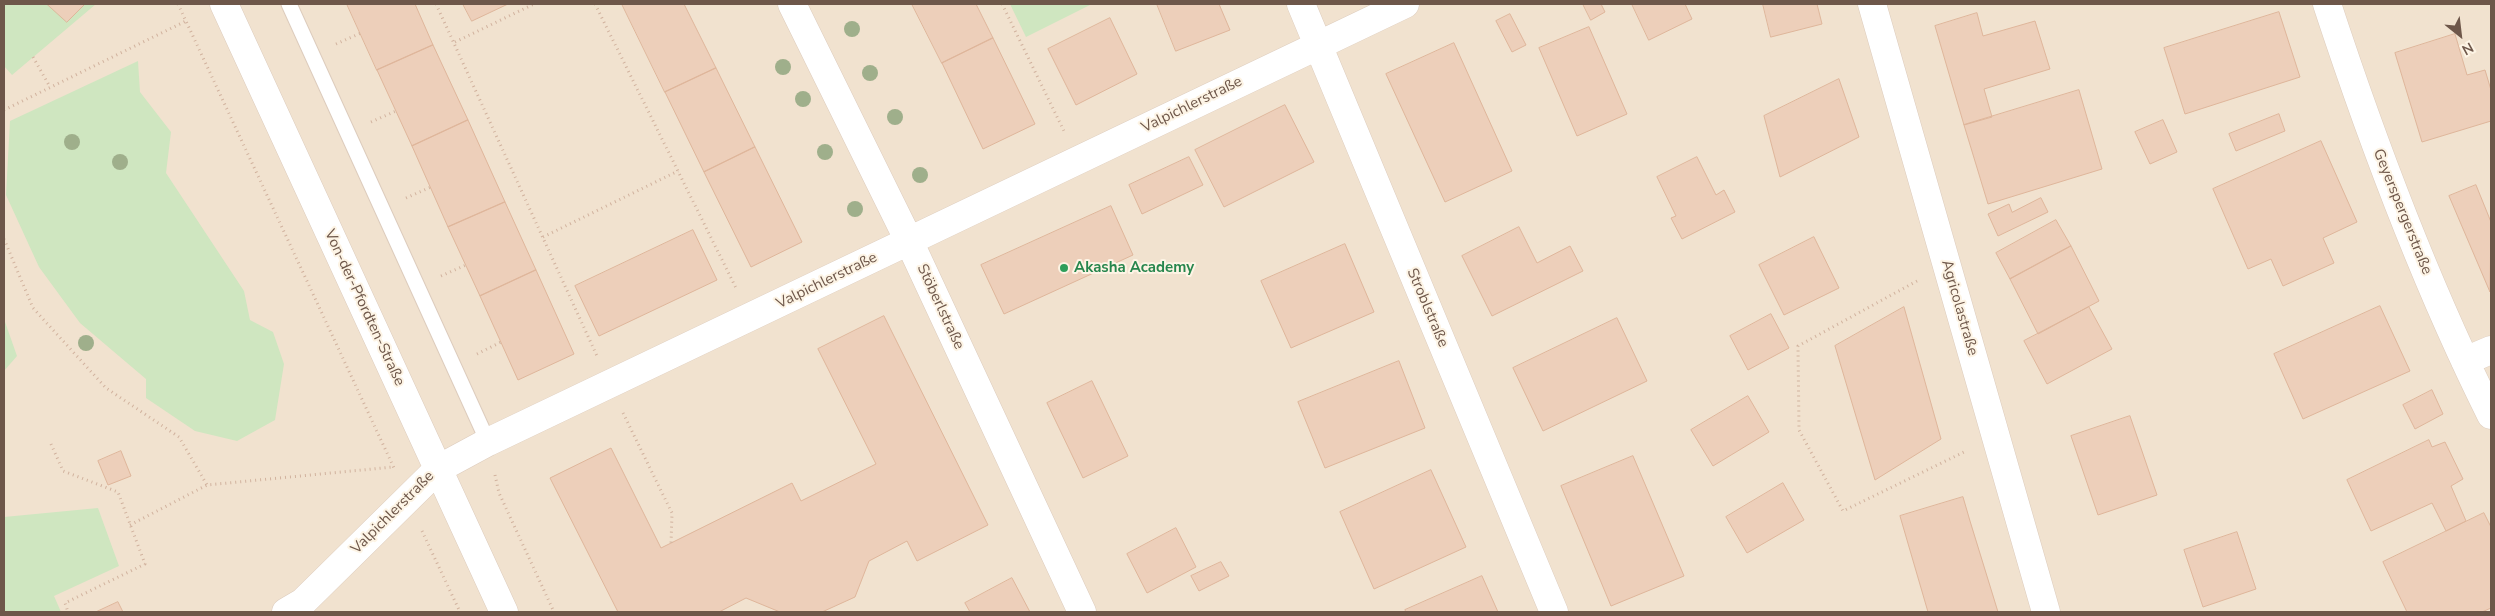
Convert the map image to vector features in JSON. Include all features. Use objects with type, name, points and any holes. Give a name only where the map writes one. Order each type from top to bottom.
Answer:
[{"type":"street","name":"Von-der-Pfordten-Straße","points":[[224,4],[504,612]]},
{"type":"street","name":"Stöberlstraße","points":[[792,4],[909,241],[1082,612]]},
{"type":"street","name":"Stroblstraße","points":[[1302,4],[1554,612]]},
{"type":"street","name":"Valpichlerstraße","points":[[286,612],[303,602],[407,499],[435,462],[488,442],[1405,4]]},
{"type":"street","name":"Agricolastraße","points":[[1872,4],[2046,612]]},
{"type":"street","name":"Geyerspergerstraße","points":[[2327,4],[2384,169],[2464,362],[2491,415]]},
{"type":"street","points":[[2464,362],[2491,350]]},
{"type":"lane","points":[[289,4],[488,442]]},
{"type":"path","points":[[178,4],[460,612]]},
{"type":"path","points":[[436,4],[455,42],[597,357]]},
{"type":"path","points":[[455,42],[534,4]]},
{"type":"path","points":[[595,4],[737,290]]},
{"type":"path","points":[[1002,4],[1066,134]]},
{"type":"path","points":[[4,110],[186,22]]},
{"type":"path","points":[[334,44],[361,33]]},
{"type":"path","points":[[33,57],[50,87]]},
{"type":"path","points":[[370,123],[396,111]]},
{"type":"path","points":[[543,236],[678,171]]},
{"type":"path","points":[[405,198],[431,187]]},
{"type":"path","points":[[4,239],[33,308],[106,388],[179,437],[207,485]]},
{"type":"path","points":[[441,276],[466,265]]},
{"type":"path","points":[[1920,279],[1798,346],[1799,430],[1843,511],[1970,449]]},
{"type":"path","points":[[476,354],[501,342]]},
{"type":"path","points":[[620,408],[672,513],[671,544]]},
{"type":"path","points":[[488,442],[499,493],[554,612]]},
{"type":"path","points":[[51,444],[63,470],[118,492],[145,564],[65,603],[68,612]]},
{"type":"path","points":[[130,525],[207,485],[435,462]]},
{"type":"shaded area","points":[[4,4],[2491,4],[2491,612],[4,612]]},
{"type":"green space","points":[[4,4],[96,4],[12,75],[4,66]]},
{"type":"green space","points":[[1010,4],[1092,4],[1026,37]]},
{"type":"green space","points":[[138,61],[140,92],[171,132],[166,173],[244,291],[250,320],[273,332],[284,364],[275,420],[237,441],[195,431],[146,398],[146,379],[80,323],[39,267],[6,195],[10,121]]},
{"type":"green space","points":[[4,319],[17,356],[4,371]]},
{"type":"green space","points":[[98,508],[119,566],[54,596],[61,612],[4,612],[4,517]]},
{"type":"building","points":[[47,4],[85,4],[67,22]]},
{"type":"building","points":[[347,4],[415,4],[433,45],[377,70]]},
{"type":"building","points":[[463,4],[508,4],[472,21]]},
{"type":"building","points":[[622,4],[684,4],[716,68],[665,92]]},
{"type":"building","points":[[912,4],[976,4],[993,38],[942,63]]},
{"type":"building","points":[[1157,4],[1219,4],[1230,30],[1176,51]]},
{"type":"building","points":[[1583,4],[1601,4],[1605,12],[1591,20]]},
{"type":"building","points":[[1632,4],[1685,4],[1692,19],[1649,40]]},
{"type":"building","points":[[1763,4],[1817,4],[1822,24],[1771,37]]},
{"type":"building","points":[[2279,12],[2300,77],[2185,114],[2164,48]]},
{"type":"building","points":[[1977,13],[1983,36],[2035,21],[2050,69],[1984,89],[1992,117],[1964,125],[1935,26]]},
{"type":"building","points":[[1510,14],[1526,45],[1512,52],[1496,21]]},
{"type":"building","points":[[1110,18],[1137,74],[1076,105],[1048,49]]},
{"type":"building","points":[[1589,27],[1627,114],[1577,136],[1539,48]]},
{"type":"building","points":[[2455,34],[2467,75],[2485,70],[2491,90],[2491,121],[2422,142],[2395,53]]},
{"type":"building","points":[[993,38],[1035,124],[983,149],[942,63]]},
{"type":"building","points":[[1454,43],[1512,171],[1445,202],[1386,74]]},
{"type":"building","points":[[433,45],[468,120],[412,146],[377,70]]},
{"type":"building","points":[[716,68],[755,147],[704,172],[665,92]]},
{"type":"building","points":[[1839,79],[1859,137],[1780,177],[1764,116]]},
{"type":"building","points":[[2079,90],[2102,169],[1988,204],[1964,125]]},
{"type":"building","points":[[1285,105],[1314,162],[1224,207],[1195,150]]},
{"type":"building","points":[[2279,114],[2285,131],[2236,151],[2229,134]]},
{"type":"building","points":[[468,120],[505,202],[448,227],[412,146]]},
{"type":"building","points":[[2163,120],[2177,152],[2150,164],[2135,132]]},
{"type":"building","points":[[2321,141],[2357,222],[2323,238],[2334,263],[2283,286],[2271,259],[2248,269],[2213,189]]},
{"type":"building","points":[[755,147],[802,242],[751,267],[704,172]]},
{"type":"building","points":[[1189,157],[1203,185],[1142,214],[1129,185]]},
{"type":"building","points":[[1697,157],[1716,195],[1724,190],[1735,212],[1682,239],[1671,218],[1676,216],[1657,177]]},
{"type":"building","points":[[2476,185],[2491,222],[2490,292],[2449,196]]},
{"type":"building","points":[[2041,198],[2048,212],[1998,236],[1988,214],[2009,204],[2012,212]]},
{"type":"building","points":[[505,202],[536,270],[480,296],[448,227]]},
{"type":"building","points":[[1111,206],[1133,255],[1004,314],[981,265]]},
{"type":"building","points":[[2056,220],[2071,246],[2010,279],[1996,253]]},
{"type":"building","points":[[1519,227],[1537,263],[1570,246],[1583,271],[1492,316],[1462,256]]},
{"type":"building","points":[[693,230],[717,280],[599,336],[575,286]]},
{"type":"building","points":[[1814,237],[1839,288],[1784,315],[1759,265]]},
{"type":"building","points":[[1345,244],[1374,312],[1291,348],[1261,281]]},
{"type":"building","points":[[2071,246],[2099,301],[2038,334],[2010,279]]},
{"type":"building","points":[[536,270],[574,354],[518,380],[480,296]]},
{"type":"building","points":[[2380,306],[2410,371],[2303,419],[2274,354]]},
{"type":"building","points":[[1904,307],[1941,439],[1875,480],[1835,346]]},
{"type":"building","points":[[2089,307],[2112,349],[2047,384],[2024,341]]},
{"type":"building","points":[[1771,314],[1789,348],[1748,370],[1730,336]]},
{"type":"building","points":[[884,316],[988,525],[917,561],[907,541],[869,561],[855,597],[822,612],[780,612],[746,598],[719,612],[618,612],[550,478],[611,448],[661,548],[792,483],[801,501],[876,464],[818,349]]},
{"type":"building","points":[[1617,318],[1647,381],[1543,431],[1513,368]]},
{"type":"building","points":[[1399,361],[1425,428],[1325,468],[1298,402]]},
{"type":"building","points":[[1092,381],[1128,456],[1083,478],[1047,403]]},
{"type":"building","points":[[2432,390],[2443,414],[2415,429],[2403,405]]},
{"type":"building","points":[[1748,396],[1769,432],[1713,466],[1691,430]]},
{"type":"building","points":[[2130,416],[2157,495],[2098,515],[2071,436]]},
{"type":"building","points":[[2429,440],[2432,447],[2445,442],[2463,479],[2451,486],[2466,521],[2446,531],[2432,503],[2371,531],[2347,480]]},
{"type":"building","points":[[121,451],[131,476],[108,485],[98,461]]},
{"type":"building","points":[[1633,456],[1684,576],[1611,606],[1561,486]]},
{"type":"building","points":[[1431,470],[1466,547],[1374,589],[1340,512]]},
{"type":"building","points":[[1783,483],[1804,520],[1747,553],[1726,517]]},
{"type":"building","points":[[1963,497],[1998,612],[1928,612],[1900,516]]},
{"type":"building","points":[[2484,513],[2491,527],[2491,608],[2482,612],[2407,612],[2383,562]]},
{"type":"building","points":[[1176,528],[1196,567],[1147,593],[1127,554]]},
{"type":"building","points":[[2237,532],[2256,589],[2203,607],[2184,550]]},
{"type":"building","points":[[1221,562],[1229,576],[1199,591],[1191,576]]},
{"type":"building","points":[[1482,576],[1498,612],[1406,612],[1405,610]]},
{"type":"building","points":[[1012,578],[1030,612],[970,612],[965,603]]},
{"type":"building","points":[[118,602],[123,612],[96,612]]},
{"type":"place","name":"Akasha Academy","points":[[1064,268]]}]
